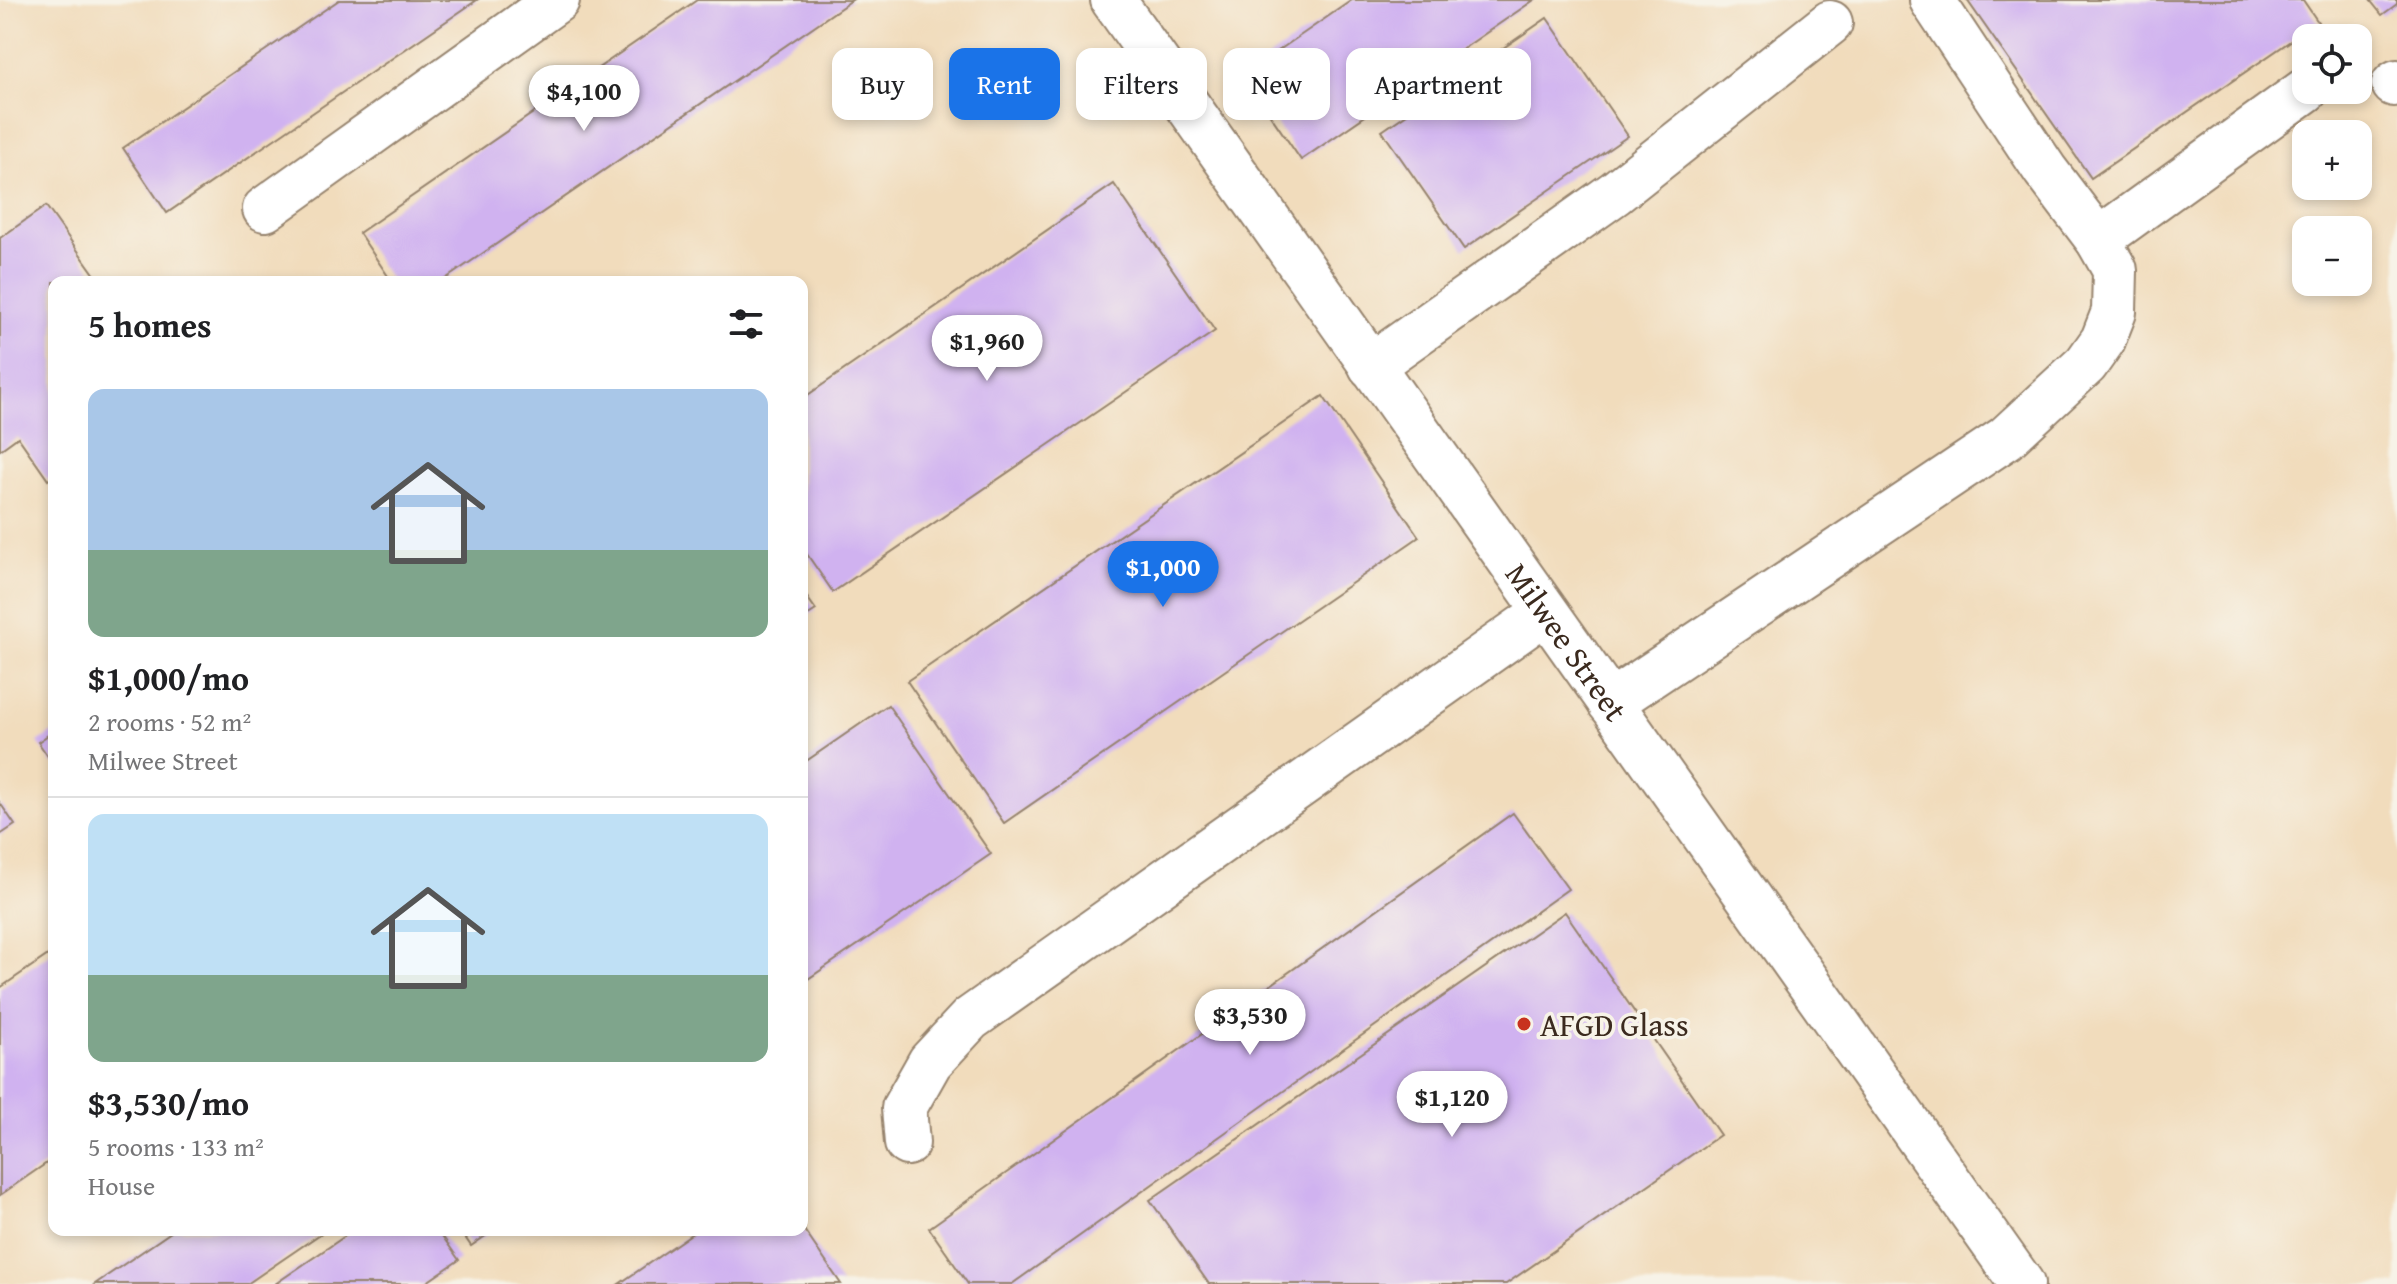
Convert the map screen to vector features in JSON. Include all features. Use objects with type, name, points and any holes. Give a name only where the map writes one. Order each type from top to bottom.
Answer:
[{"type":"street","points":[[265,209],[557,0]]},
{"type":"street","name":"Milwee Street","points":[[1113,0],[2022,1284]]},
{"type":"street","points":[[1610,703],[2006,438],[2086,364],[2103,340],[2114,312],[2115,270],[2098,240],[2045,170],[1932,0]]},
{"type":"street","points":[[1371,366],[1615,193],[1830,23]]},
{"type":"street","points":[[2098,240],[2292,100]]},
{"type":"street","points":[[907,1143],[904,1108],[930,1062],[970,1019],[1545,612]]},
{"type":"building","points":[[339,0],[477,0],[167,213],[123,148]]},
{"type":"building","points":[[697,0],[852,0],[450,276],[388,276],[359,233]]},
{"type":"building","points":[[1352,0],[1534,0],[1464,48],[1346,48],[1346,120],[1359,120],[1301,160],[1274,120],[1330,120],[1330,48],[1282,48]]},
{"type":"building","points":[[1967,0],[2303,0],[2318,22],[2292,24],[2292,40],[2091,178]]},
{"type":"building","points":[[2370,0],[2397,0],[2397,4],[2382,15]]},
{"type":"building","points":[[1547,18],[1628,136],[1464,249],[1382,131],[1398,120],[1531,120],[1531,48],[1503,48]]},
{"type":"building","points":[[1114,184],[1215,331],[833,592],[808,556],[808,395]]},
{"type":"building","points":[[46,206],[96,276],[48,276],[48,480],[18,437],[0,450],[0,238]]},
{"type":"building","points":[[1323,396],[1419,537],[1004,823],[907,681]]},
{"type":"building","points":[[808,599],[816,610],[808,615]]},
{"type":"building","points":[[888,705],[991,854],[808,979],[808,760]]},
{"type":"building","points":[[48,735],[48,756],[38,742]]},
{"type":"building","points":[[0,803],[15,825],[0,835]]},
{"type":"building","points":[[1513,813],[1568,889],[1012,1284],[968,1284],[929,1228]]},
{"type":"building","name":"AFGD Glass","points":[[1565,912],[1720,1135],[1506,1284],[1209,1284],[1150,1200]]},
{"type":"building","points":[[48,955],[48,1162],[0,1195],[0,988]]},
{"type":"building","points":[[165,1236],[317,1236],[247,1284],[95,1284]]},
{"type":"building","points":[[345,1236],[442,1236],[459,1260],[424,1284],[275,1284]]},
{"type":"building","points":[[464,1236],[485,1236],[471,1246]]},
{"type":"building","points":[[688,1236],[808,1236],[841,1284],[619,1284]]},
{"type":"place","name":"AFGD Glass","points":[[1524,1024]]}]
